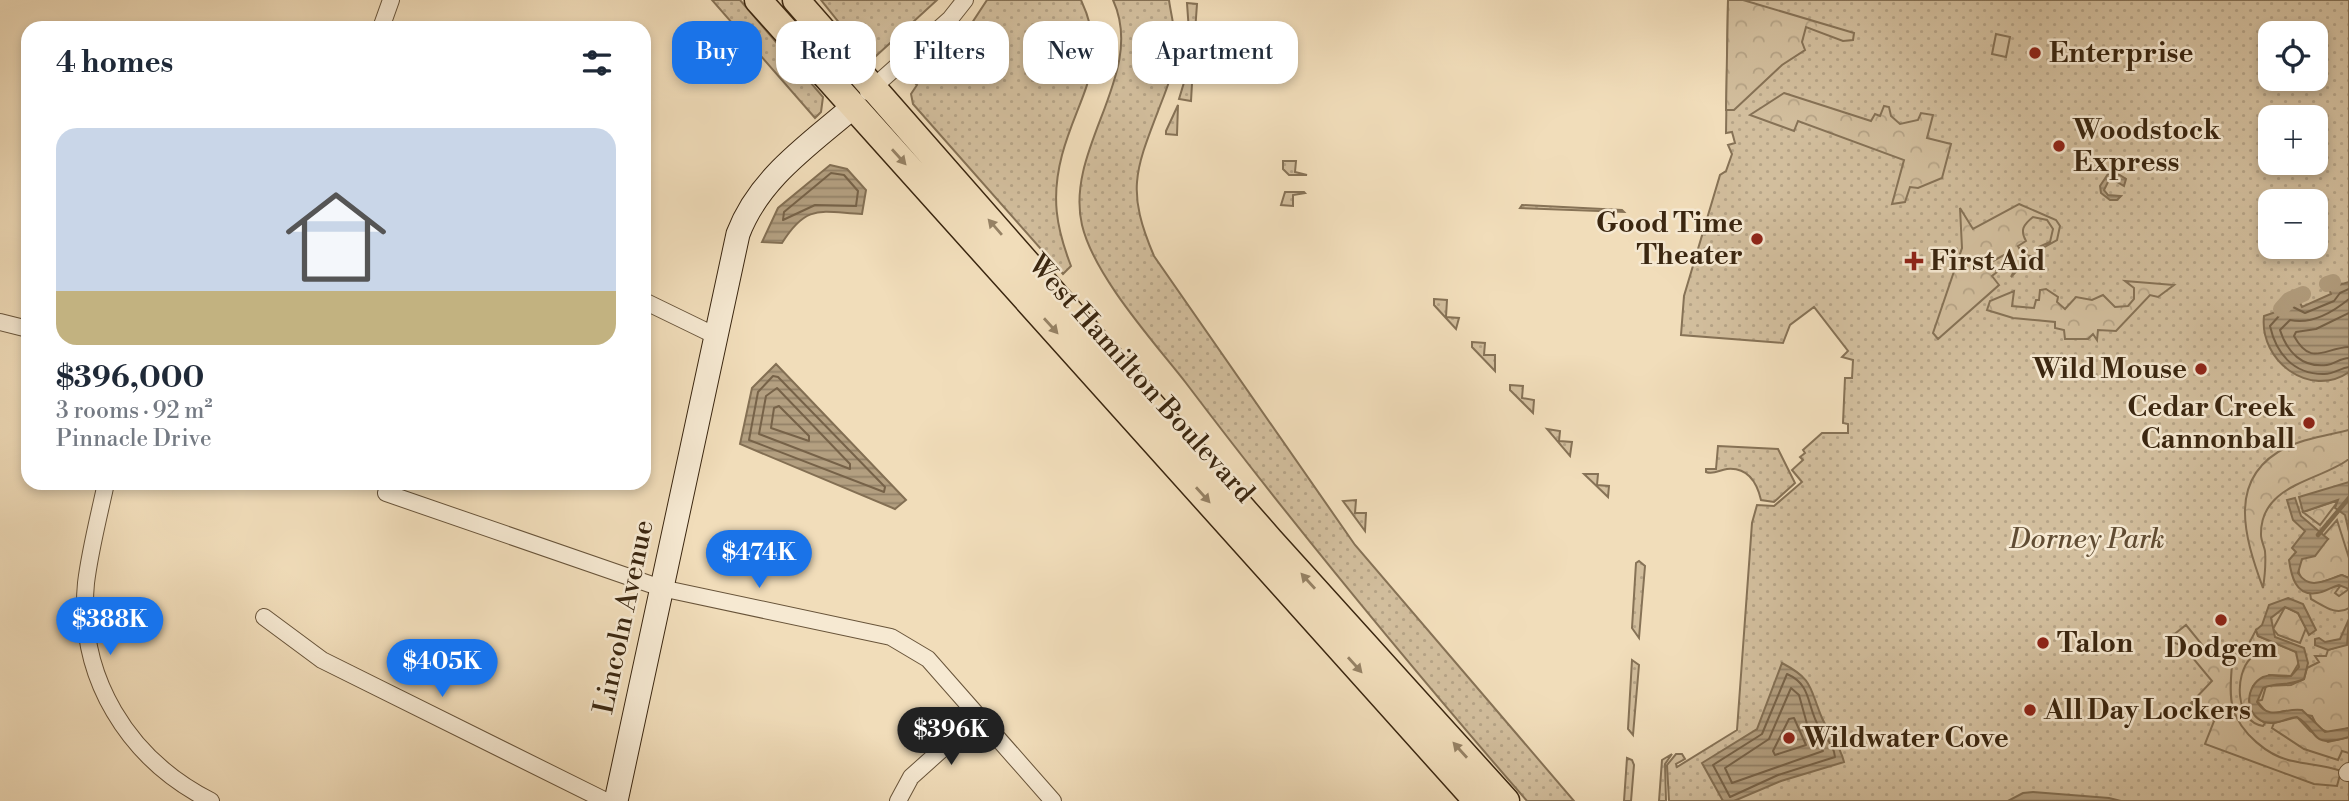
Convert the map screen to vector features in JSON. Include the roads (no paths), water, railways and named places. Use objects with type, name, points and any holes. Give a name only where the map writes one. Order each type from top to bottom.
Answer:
[{"type":"main road","name":"West Hamilton Boulevard","points":[[758,0],[1476,801]]},
{"type":"main road","name":"West Hamilton Boulevard","points":[[796,0],[1270,540],[1506,801]]},
{"type":"street","points":[[384,21],[391,0]]},
{"type":"street","name":"Lincoln Avenue","points":[[616,801],[714,335],[738,234],[750,206],[769,180],[940,28],[965,0]]},
{"type":"street","points":[[651,304],[714,335]]},
{"type":"street","points":[[0,322],[21,327]]},
{"type":"street","points":[[105,490],[86,584],[85,613],[93,664],[116,718],[143,753],[165,773],[211,801]]},
{"type":"street","points":[[386,493],[661,588],[891,637],[928,659],[1053,801]]},
{"type":"street","points":[[264,617],[322,660],[606,801]]},
{"type":"street","points":[[898,801],[911,777],[979,716]]},
{"type":"water","points":[[830,165],[847,169],[866,190],[862,214],[816,213],[799,221],[782,243],[762,242],[778,208]]},
{"type":"water","points":[[2108,174],[2118,174],[2126,179],[2124,186],[2110,178],[2104,190],[2108,195],[2121,196],[2117,200],[2110,200],[2101,193],[2100,186]]},
{"type":"water","points":[[2333,282],[2335,286],[2349,282],[2349,372],[2334,379],[2319,381],[2304,378],[2278,361],[2265,332],[2264,316],[2276,312],[2279,303],[2296,294],[2302,307],[2331,294],[2327,284]]},
{"type":"water","points":[[776,364],[906,500],[895,509],[740,444],[752,388]]},
{"type":"water","points":[[2349,482],[2349,532],[2345,515],[2335,508],[2338,500],[2303,512],[2299,497]]},
{"type":"water","points":[[2295,498],[2301,516],[2328,539],[2315,556],[2302,559],[2298,573],[2313,583],[2342,575],[2349,578],[2349,589],[2339,585],[2310,593],[2304,592],[2296,583],[2289,560],[2296,552],[2292,548],[2305,531],[2293,520],[2287,500]]},
{"type":"water","points":[[2288,598],[2303,604],[2316,630],[2309,635],[2298,613],[2285,607],[2271,618],[2275,637],[2304,648],[2308,663],[2304,679],[2263,688],[2257,702],[2272,713],[2302,710],[2325,732],[2349,728],[2349,737],[2320,740],[2297,717],[2268,723],[2257,718],[2250,707],[2250,693],[2257,681],[2267,676],[2291,676],[2299,667],[2296,652],[2258,636],[2256,630],[2262,625],[2269,605]]},
{"type":"water","points":[[2349,619],[2347,645],[2328,650],[2315,645],[2315,639],[2319,638],[2325,642],[2340,639]]},
{"type":"water","name":"Wildwater Cove","points":[[1782,663],[1800,674],[1809,685],[1844,762],[1781,781],[1734,801],[1723,801],[1702,763],[1757,729]]},
{"type":"water","points":[[2023,793],[2121,801],[2008,801]]},
{"type":"waterway","points":[[2327,284],[2333,282]]},
{"type":"waterway","points":[[2281,309],[2289,300],[2303,294]]},
{"type":"waterway","points":[[2318,535],[2349,498]]},
{"type":"tunnel","points":[[1915,736],[1923,740]]},
{"type":"place","name":"Enterprise","points":[[2035,53]]},
{"type":"place","name":"Woodstock Express","points":[[2059,146]]},
{"type":"place","name":"Good Time Theater","points":[[1757,239]]},
{"type":"place","name":"First Aid","points":[[1914,261]]},
{"type":"place","name":"Wild Mouse","points":[[2201,369]]},
{"type":"place","name":"Cedar Creek Cannonball","points":[[2309,423]]},
{"type":"place","name":"Dodgem","points":[[2221,620]]},
{"type":"place","name":"Talon","points":[[2043,643]]},
{"type":"place","name":"All Day Lockers","points":[[2030,710]]},
{"type":"place","name":"Wildwater Cove","points":[[1789,738]]},
{"type":"park label","name":"Dorney Park","points":[[2087,539]]}]
